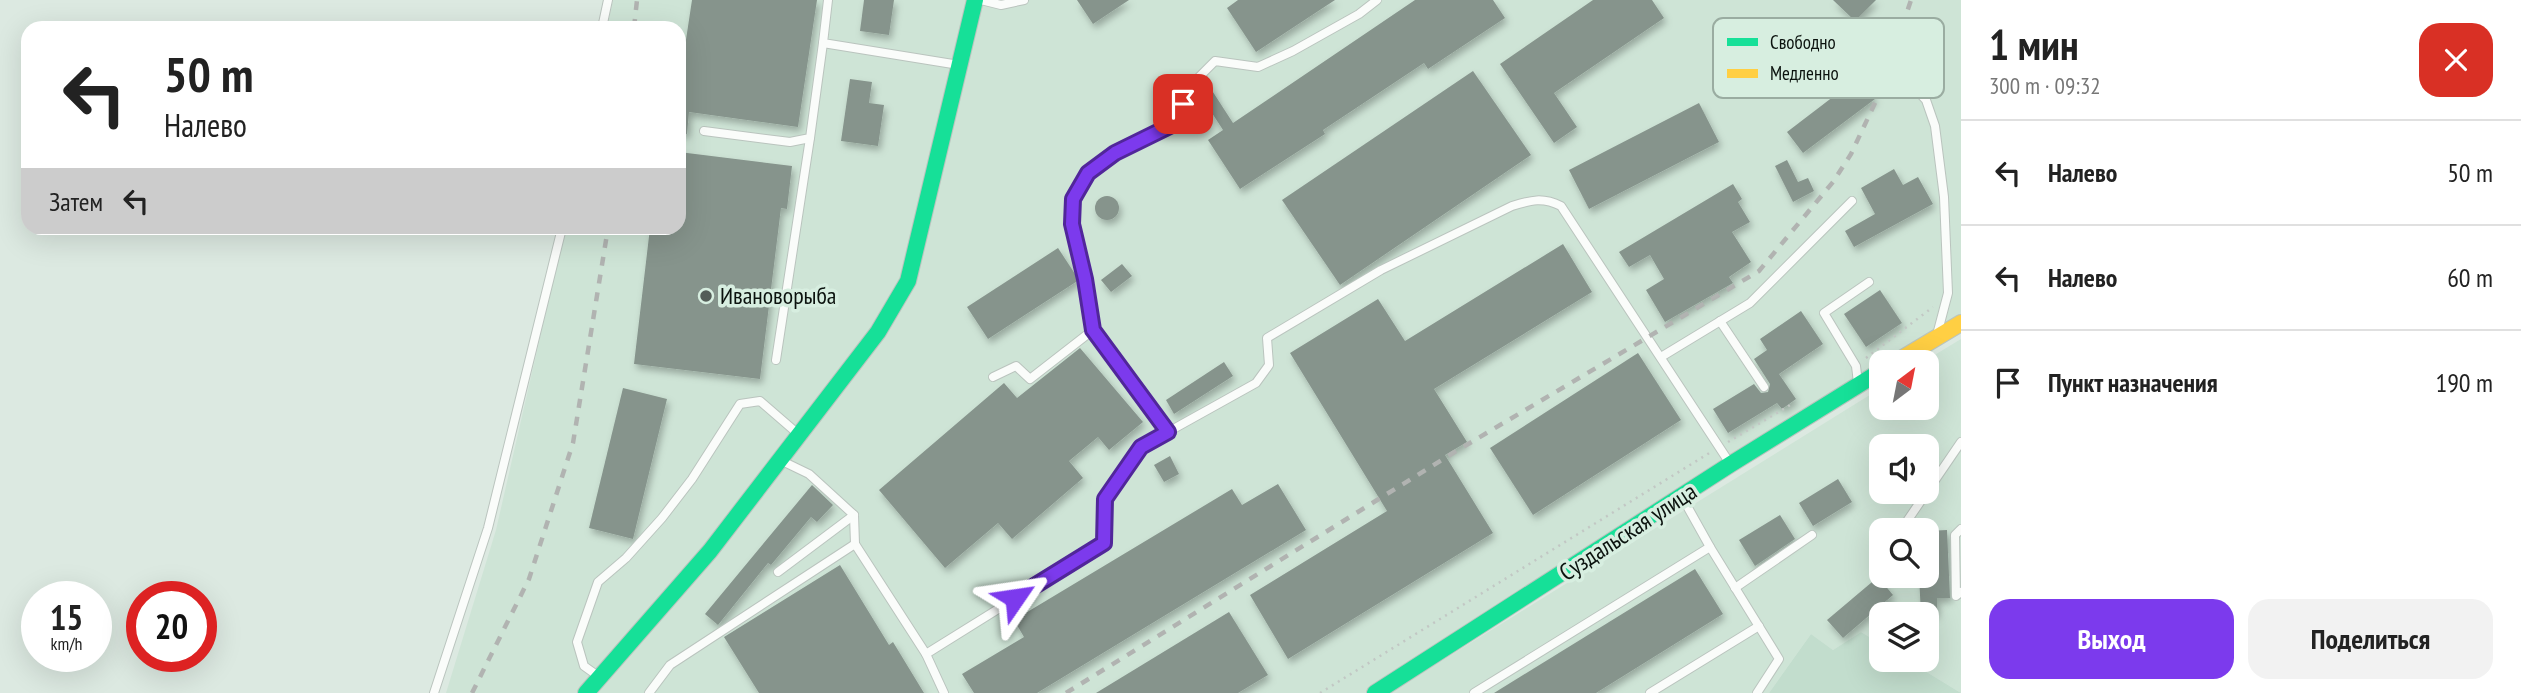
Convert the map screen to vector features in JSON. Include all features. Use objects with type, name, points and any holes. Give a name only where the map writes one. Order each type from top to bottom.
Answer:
[{"type":"street","points":[[586,693],[710,551],[878,332],[908,281],[975,0]]},
{"type":"street","points":[[1915,350],[1961,323]]},
{"type":"street","name":"Суздальская улица","points":[[1375,693],[1731,464],[1869,379]]},
{"type":"lane","points":[[604,21],[608,0]]},
{"type":"lane","points":[[776,360],[828,0]]},
{"type":"lane","points":[[981,0],[1001,5],[1024,0]]},
{"type":"lane","points":[[1168,432],[1093,330],[1072,224],[1073,199],[1088,173],[1115,153],[1176,123],[1191,85],[1215,61],[1258,67],[1359,14],[1377,0]]},
{"type":"lane","points":[[823,43],[959,65]]},
{"type":"lane","points":[[1924,98],[1935,126],[1940,156],[1948,293],[1936,337]]},
{"type":"lane","points":[[704,131],[790,142],[810,138]]},
{"type":"lane","points":[[926,654],[1104,543],[1105,499],[1141,447],[1256,383],[1269,365],[1267,338],[1381,270],[1512,206],[1534,199],[1548,200],[1561,206],[1731,464]]},
{"type":"lane","points":[[1661,357],[1750,303],[1852,201]]},
{"type":"lane","points":[[434,693],[488,528],[560,235]]},
{"type":"lane","points":[[1858,386],[1856,366],[1824,313],[1869,282]]},
{"type":"lane","points":[[1720,321],[1764,387]]},
{"type":"lane","points":[[993,377],[1016,366],[1030,379],[1093,330]]},
{"type":"lane","points":[[600,678],[584,666],[577,642],[598,582],[626,558],[662,518],[692,479],[740,404],[760,401],[799,435]]},
{"type":"lane","points":[[1909,518],[1961,442]]},
{"type":"lane","points":[[779,460],[808,474],[854,515],[855,544],[926,654],[944,693]]},
{"type":"lane","points":[[1682,497],[1779,659],[1757,693]]},
{"type":"lane","points":[[778,572],[854,515]]},
{"type":"lane","points":[[1959,534],[1956,596],[1961,592]]},
{"type":"lane","points":[[1735,588],[1812,535]]},
{"type":"lane","points":[[649,693],[670,665],[855,544]]},
{"type":"lane","points":[[1474,693],[1710,547]]},
{"type":"lane","points":[[1650,693],[1759,626]]},
{"type":"path","points":[[1856,366],[1948,293]]},
{"type":"path","points":[[1320,693],[1799,400]]},
{"type":"shaded area","points":[[613,0],[1961,0],[1961,328],[1925,350],[1869,350],[1869,370],[1370,693],[446,693],[496,530],[563,235],[686,235],[686,21],[608,21]]},
{"type":"shaded area","points":[[1961,339],[1961,693],[1927,672],[1939,672],[1939,602],[1869,602],[1869,637],[1861,632],[1833,650],[1811,634],[1769,693],[1390,693],[1869,395],[1869,420],[1939,420],[1939,352]]},
{"type":"shaded area","points":[[1861,632],[1869,637],[1869,672],[1927,672],[1961,693],[1769,693],[1811,634],[1833,650]]},
{"type":"building","points":[[692,0],[817,0],[798,127],[689,112],[686,134],[686,40]]},
{"type":"building","points":[[864,0],[894,0],[889,35],[860,31]]},
{"type":"building","points":[[1077,0],[1129,0],[1093,24]]},
{"type":"building","points":[[1238,0],[1335,0],[1256,52],[1227,8]]},
{"type":"building","points":[[1415,0],[1493,0],[1505,18],[1428,69],[1424,63],[1323,130],[1325,134],[1240,189],[1208,140],[1223,130],[1201,96],[1211,89],[1233,123]]},
{"type":"building","points":[[1593,0],[1652,0],[1664,18],[1554,93],[1577,127],[1554,143],[1500,64]]},
{"type":"building","points":[[1833,0],[1876,0],[1858,18],[1852,18]]},
{"type":"building","points":[[1473,71],[1531,155],[1340,285],[1282,200]]},
{"type":"building","points":[[850,79],[872,82],[869,103],[884,105],[878,146],[841,141]]},
{"type":"building","points":[[1832,98],[1875,99],[1803,153],[1787,132]]},
{"type":"building","points":[[1699,103],[1719,142],[1589,209],[1569,170]]},
{"type":"building","name":"Ивановорыба","points":[[686,153],[792,166],[787,209],[781,208],[760,379],[634,364],[649,235],[686,235]]},
{"type":"building","points":[[1787,160],[1798,182],[1808,178],[1814,191],[1793,202],[1775,166]]},
{"type":"building","points":[[1894,169],[1903,185],[1918,177],[1933,204],[1854,247],[1845,231],[1875,214],[1861,188]]},
{"type":"building","points":[[1733,184],[1742,199],[1738,202],[1750,222],[1732,232],[1751,262],[1729,277],[1733,283],[1665,322],[1646,290],[1664,279],[1650,255],[1629,267],[1619,252]]},
{"type":"building","points":[[1107,196],[1116,199],[1119,208],[1116,217],[1107,220],[1098,217],[1095,208],[1098,199]]},
{"type":"building","points":[[1563,244],[1592,292],[1434,389],[1467,442],[1445,455],[1493,533],[1288,659],[1250,595],[1387,511],[1290,353],[1378,299],[1405,341]]},
{"type":"building","points":[[1058,248],[1079,280],[988,339],[967,307]]},
{"type":"building","points":[[1122,264],[1132,276],[1111,292],[1101,280]]},
{"type":"building","points":[[1880,290],[1902,323],[1866,347],[1844,314]]},
{"type":"building","points":[[1801,311],[1823,344],[1779,374],[1796,399],[1782,409],[1777,403],[1728,433],[1713,409],[1754,384],[1761,393],[1768,392],[1770,384],[1754,359],[1767,350],[1760,339]]},
{"type":"building","points":[[1080,348],[1143,422],[1109,450],[1098,437],[1069,461],[1083,478],[1012,539],[998,523],[945,568],[879,490],[1004,383],[1017,398]]},
{"type":"building","points":[[1638,353],[1681,420],[1533,515],[1490,448]]},
{"type":"building","points":[[1224,362],[1233,376],[1174,414],[1166,400]]},
{"type":"building","points":[[623,388],[667,399],[633,539],[589,528]]},
{"type":"building","points":[[1170,456],[1179,474],[1164,482],[1154,465]]},
{"type":"building","points":[[1838,479],[1852,502],[1813,526],[1799,503]]},
{"type":"building","points":[[1278,484],[1306,530],[1037,693],[974,693],[962,674],[1024,637],[1014,620],[1232,489],[1242,505]]},
{"type":"building","points":[[812,485],[833,505],[817,522],[811,517],[771,565],[768,563],[718,625],[705,614]]},
{"type":"building","points":[[1780,515],[1795,539],[1755,566],[1739,540]]},
{"type":"building","points":[[1939,530],[1947,530],[1950,598],[1937,598],[1937,602],[1920,602],[1920,588],[1939,588]]},
{"type":"building","points":[[840,565],[889,645],[893,642],[924,693],[759,693],[724,637]]},
{"type":"building","points":[[1695,569],[1723,614],[1596,693],[1494,693]]},
{"type":"building","points":[[1869,585],[1869,588],[1887,588],[1893,595],[1885,602],[1869,602],[1869,616],[1843,638],[1827,620]]},
{"type":"building","points":[[1229,612],[1268,675],[1238,693],[1096,693]]},
{"type":"railway","points":[[635,21],[637,0]]},
{"type":"railway","points":[[1905,18],[1911,0]]},
{"type":"railway","points":[[1066,693],[1453,453],[1759,271],[1833,182],[1851,154],[1877,98]]},
{"type":"railway","points":[[472,693],[529,579],[573,443],[607,235]]},
{"type":"traffic: fast","points":[[586,693],[710,551],[878,332],[908,281],[975,0]]},
{"type":"traffic: fast","points":[[1375,693],[1869,378]]},
{"type":"traffic: slow","points":[[1916,350],[1961,323]]},
{"type":"place","name":"Ивановорыба","points":[[706,296]]},
{"type":"route","points":[[1015,598],[1104,543],[1105,499],[1141,447],[1168,432],[1093,330],[1072,224],[1073,199],[1088,173],[1115,153],[1176,123],[1183,104]]}]
